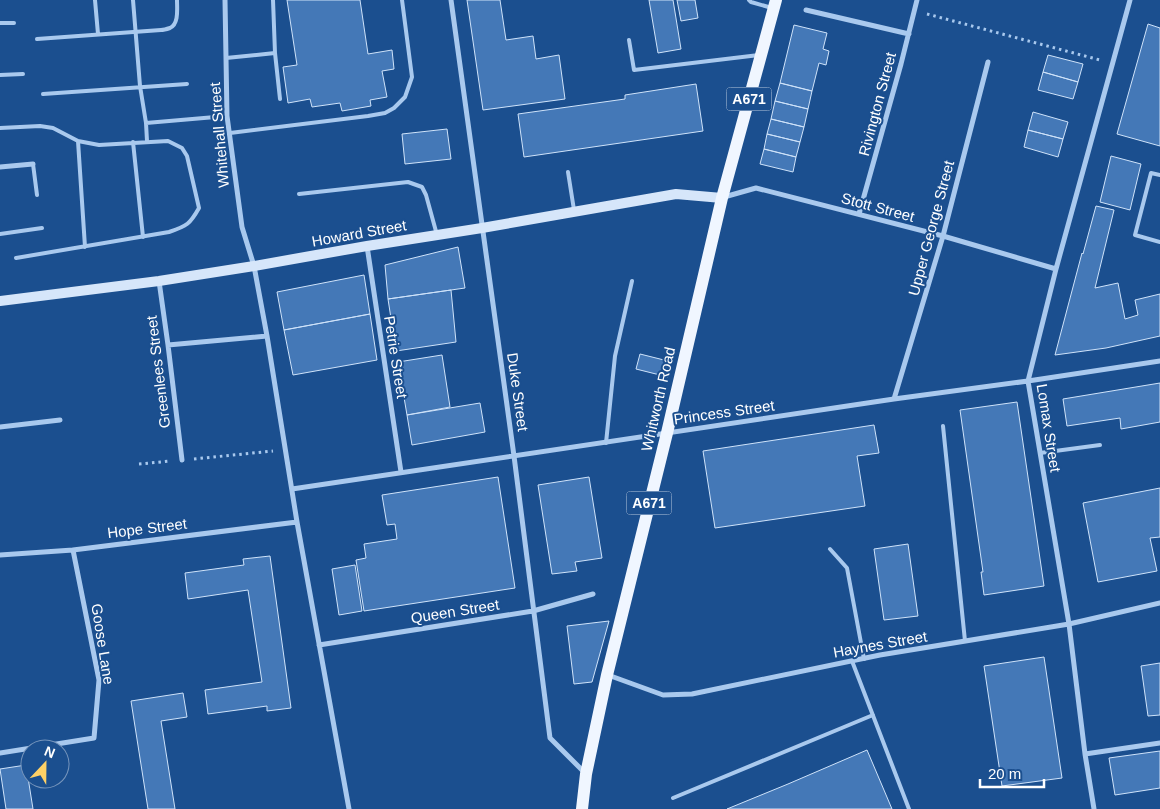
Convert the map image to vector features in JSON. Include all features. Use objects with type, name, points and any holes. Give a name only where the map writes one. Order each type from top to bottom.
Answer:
[{"type":"main road","name":"Whitworth Road","points":[[582,809],[586,774],[607,675],[667,433],[722,198],[775,4]]},
{"type":"street","name":"Whitehall Street","points":[[225,0],[227,116],[242,227],[254,266],[267,336],[284,450],[349,809]]},
{"type":"street","name":"Duke Street","points":[[451,0],[514,456],[550,738],[586,774]]},
{"type":"street","name":"Rivington Street","points":[[860,214],[917,0]]},
{"type":"street","name":"Lomax Street","points":[[1094,809],[1085,754],[1069,624],[1028,381],[1056,269],[1130,0]]},
{"type":"street","points":[[806,10],[909,34]]},
{"type":"street","name":"Upper George Street","points":[[894,399],[942,236],[988,62]]},
{"type":"street","points":[[0,167],[33,164]]},
{"type":"street","name":"Stott Street","points":[[722,198],[756,188],[942,236],[1056,269]]},
{"type":"street","name":"Howard Street","points":[[0,302],[160,281],[254,266],[676,194],[722,198]]},
{"type":"street","name":"Petrie Street","points":[[367,246],[401,472]]},
{"type":"street","name":"Greenlees Street","points":[[160,281],[182,460]]},
{"type":"street","points":[[168,346],[267,336]]},
{"type":"street","name":"Princess Street","points":[[292,489],[1160,361]]},
{"type":"street","points":[[0,427],[60,420]]},
{"type":"street","name":"Hope Street","points":[[0,555],[74,550],[297,522]]},
{"type":"street","name":"Goose Lane","points":[[0,753],[94,738],[98,680],[74,550]]},
{"type":"street","name":"Queen Street","points":[[319,645],[533,611],[593,594]]},
{"type":"street","name":"Haynes Street","points":[[607,675],[663,695],[692,694],[852,661],[1069,624],[1160,603]]},
{"type":"street","points":[[1085,754],[1160,743]]},
{"type":"lane","points":[[95,0],[98,34]]},
{"type":"lane","points":[[133,0],[147,142]]},
{"type":"lane","points":[[37,39],[171,28],[175,23],[177,0]]},
{"type":"lane","points":[[274,0],[275,53],[280,99]]},
{"type":"lane","points":[[230,133],[368,116],[385,113],[394,108],[405,96],[412,77],[402,0]]},
{"type":"lane","points":[[749,0],[751,2],[775,4]]},
{"type":"lane","points":[[0,23],[14,23]]},
{"type":"lane","points":[[628,40],[634,70],[761,55]]},
{"type":"lane","points":[[226,58],[275,53]]},
{"type":"lane","points":[[0,75],[23,74]]},
{"type":"lane","points":[[43,94],[187,84]]},
{"type":"lane","points":[[146,123],[227,116]]},
{"type":"lane","points":[[0,128],[40,126],[53,128],[78,140],[99,145],[168,141],[182,148],[187,156],[199,208],[184,227],[169,232],[16,258]]},
{"type":"lane","points":[[78,140],[85,246]]},
{"type":"lane","points":[[133,142],[143,237]]},
{"type":"lane","points":[[33,164],[37,195]]},
{"type":"lane","points":[[568,172],[574,212]]},
{"type":"lane","points":[[1160,175],[1151,173],[1135,235],[1160,242]]},
{"type":"lane","points":[[299,194],[408,182],[422,187],[437,235]]},
{"type":"lane","points":[[0,234],[42,228]]},
{"type":"lane","points":[[606,443],[615,356],[632,281]]},
{"type":"lane","points":[[943,426],[965,641]]},
{"type":"lane","points":[[1040,453],[1100,445]]},
{"type":"lane","points":[[830,549],[847,568],[864,659]]},
{"type":"lane","points":[[852,661],[909,809]]},
{"type":"lane","points":[[673,798],[873,715]]},
{"type":"path","points":[[915,10],[1113,63]]},
{"type":"path","points":[[139,464],[284,450]]},
{"type":"building","points":[[287,0],[360,0],[368,54],[392,50],[394,69],[382,71],[387,97],[370,100],[371,106],[342,111],[340,103],[312,107],[310,99],[288,103],[283,67],[297,65]]},
{"type":"building","points":[[467,0],[500,0],[506,40],[533,36],[536,59],[559,55],[565,99],[483,110]]},
{"type":"building","points":[[649,0],[673,0],[681,49],[658,53]]},
{"type":"building","points":[[677,0],[695,0],[698,18],[681,21]]},
{"type":"building","points":[[1148,24],[1160,28],[1160,146],[1117,134]]},
{"type":"building","points":[[794,25],[827,33],[823,49],[829,51],[826,65],[819,63],[812,91],[780,83]]},
{"type":"building","points":[[1048,55],[1083,64],[1078,82],[1043,72]]},
{"type":"building","points":[[1043,72],[1078,82],[1073,99],[1038,90]]},
{"type":"building","points":[[780,83],[812,91],[808,109],[775,101]]},
{"type":"building","points":[[696,84],[703,131],[524,157],[518,114],[625,99],[625,95]]},
{"type":"building","points":[[775,101],[808,109],[804,127],[771,119]]},
{"type":"building","points":[[1033,112],[1068,122],[1063,139],[1028,130]]},
{"type":"building","points":[[771,119],[804,127],[800,142],[767,134]]},
{"type":"building","points":[[447,129],[451,159],[405,164],[402,134]]},
{"type":"building","points":[[1028,130],[1063,139],[1058,157],[1024,147]]},
{"type":"building","points":[[767,134],[800,142],[796,157],[764,149]]},
{"type":"building","points":[[764,149],[796,157],[793,172],[760,164]]},
{"type":"building","points":[[1111,156],[1141,164],[1130,210],[1100,202]]},
{"type":"building","points":[[1096,206],[1114,210],[1095,288],[1118,283],[1125,319],[1138,315],[1135,300],[1160,294],[1160,336],[1106,348],[1055,355],[1082,253]]},
{"type":"building","points":[[458,247],[465,288],[388,299],[385,265]]},
{"type":"building","points":[[364,275],[370,314],[284,330],[277,292]]},
{"type":"building","points":[[451,290],[456,342],[396,351],[388,299]]},
{"type":"building","points":[[370,314],[377,360],[293,375],[284,330]]},
{"type":"building","points":[[640,354],[672,362],[668,377],[636,369]]},
{"type":"building","points":[[442,355],[450,407],[407,415],[398,362]]},
{"type":"building","points":[[1160,383],[1160,422],[1121,429],[1120,418],[1067,426],[1063,399]]},
{"type":"building","points":[[1017,402],[1044,586],[984,595],[981,572],[983,572],[960,410]]},
{"type":"building","points":[[480,403],[485,432],[412,445],[407,415]]},
{"type":"building","points":[[874,425],[879,453],[857,456],[865,506],[715,528],[703,451]]},
{"type":"building","points":[[498,477],[515,588],[364,611],[356,560],[366,558],[364,544],[397,539],[395,524],[387,525],[382,495]]},
{"type":"building","points":[[589,477],[602,558],[575,562],[577,571],[552,574],[538,485]]},
{"type":"building","points":[[1160,488],[1160,537],[1150,538],[1157,571],[1098,582],[1083,503]]},
{"type":"building","points":[[908,544],[918,616],[884,620],[874,549]]},
{"type":"building","points":[[270,556],[291,708],[267,711],[267,706],[208,714],[205,690],[262,682],[248,590],[188,599],[185,573],[244,565],[243,559]]},
{"type":"building","points":[[355,565],[362,611],[339,615],[332,569]]},
{"type":"building","points":[[609,621],[592,682],[574,684],[567,626]]},
{"type":"building","points":[[1044,657],[1062,778],[1002,786],[984,666]]},
{"type":"building","points":[[1160,663],[1160,715],[1148,716],[1141,666]]},
{"type":"building","points":[[183,693],[187,717],[161,721],[175,809],[148,809],[131,701]]},
{"type":"building","points":[[867,750],[892,809],[727,809],[788,784]]},
{"type":"building","points":[[1160,751],[1160,788],[1115,795],[1109,758]]},
{"type":"building","points":[[20,766],[20,789],[30,789],[33,809],[6,809],[0,769]]}]
